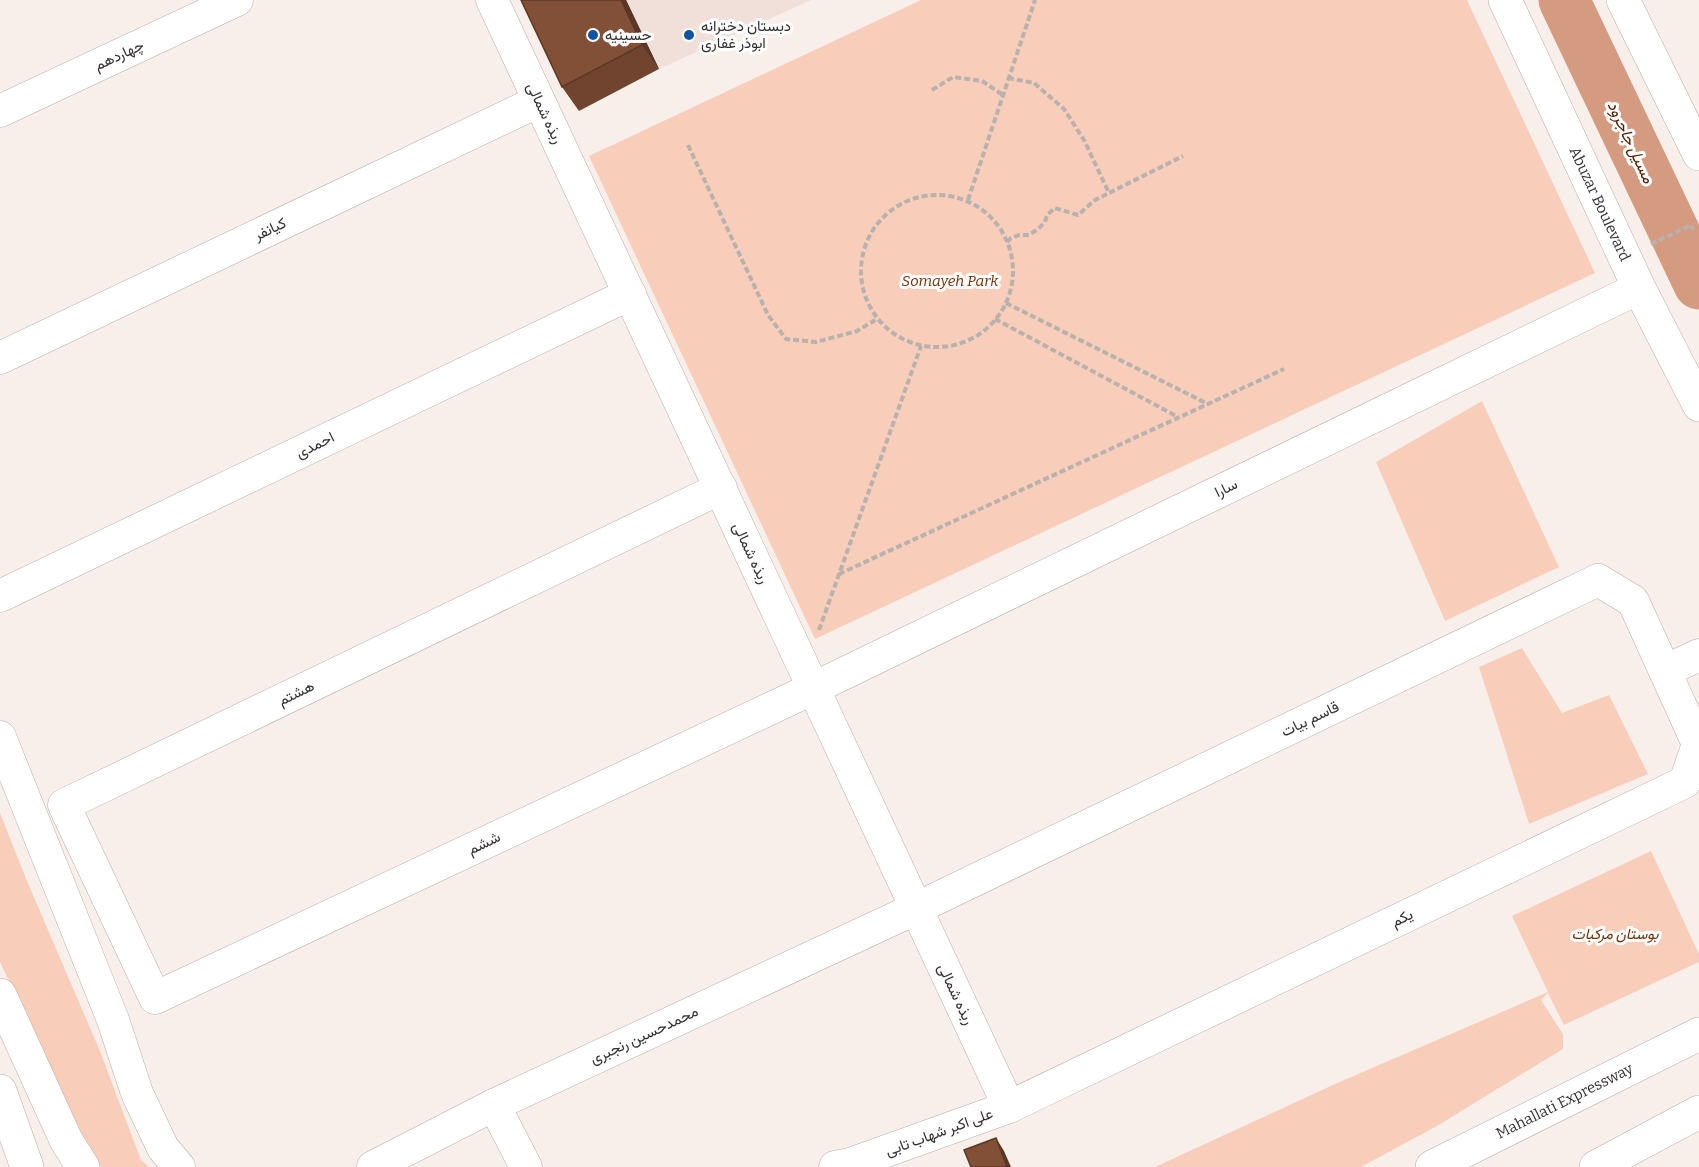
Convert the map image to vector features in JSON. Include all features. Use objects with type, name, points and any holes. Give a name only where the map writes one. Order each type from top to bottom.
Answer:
[{"type":"main road","name":"Abuzar Boulevard","points":[[1504,0],[1639,288],[1699,405]]},
{"type":"main road","points":[[1623,0],[1699,154]]},
{"type":"main road","points":[[0,995],[66,1140],[83,1167]]},
{"type":"main road","name":"Mahallati Expressway","points":[[1432,1167],[1699,1034]]},
{"type":"main road","points":[[0,1091],[27,1167]]},
{"type":"main road","points":[[1596,1167],[1699,1112]]},
{"type":"street","name":"چهاردهم","points":[[0,111],[237,0]]},
{"type":"street","name":"ربذه شمالی","points":[[492,0],[1009,1107]]},
{"type":"street","name":"کیانفر","points":[[0,358],[539,101]]},
{"type":"street","name":"سارا","points":[[814,688],[1639,288]]},
{"type":"street","name":"احمدی","points":[[0,596],[630,294]]},
{"type":"street","name":"هشتم","points":[[155,998],[64,805],[721,488]]},
{"type":"street","name":"قاسم بیات","points":[[916,908],[1598,580],[1633,601],[1665,671]]},
{"type":"street","points":[[1665,671],[1699,655]]},
{"type":"street","name":"یکم","points":[[1009,1107],[1685,782],[1698,744],[1665,671]]},
{"type":"street","name":"ششم","points":[[155,998],[814,688]]},
{"type":"street","points":[[0,737],[113,1020],[137,1093],[163,1148],[179,1167]]},
{"type":"street","name":"محمدحسین رنجبری","points":[[373,1167],[494,1105],[916,908]]},
{"type":"street","points":[[494,1105],[526,1167]]},
{"type":"street","name":"علی اکبر شهاب تابی","points":[[835,1167],[850,1164],[1009,1107]]},
{"type":"path","points":[[968,200],[1035,0]]},
{"type":"path","points":[[932,90],[953,77],[982,81],[1003,95]]},
{"type":"path","points":[[1008,78],[1034,83],[1064,109],[1084,140],[1109,194]]},
{"type":"path","points":[[688,145],[768,315],[786,339],[816,342],[857,331],[877,319]]},
{"type":"path","points":[[1007,242],[1018,235],[1029,235],[1038,229],[1045,222],[1047,215],[1055,208],[1078,215],[1095,200],[1183,156]]},
{"type":"path","points":[[944,194],[968,200],[988,213],[1003,232],[1007,242],[1012,255],[1013,280],[1006,303],[996,319],[972,338],[948,346],[921,345],[897,336],[877,319],[864,296],[860,270],[865,244],[878,222],[896,206],[919,196],[944,194]]},
{"type":"path","points":[[1654,242],[1692,227]]},
{"type":"path","points":[[1006,303],[1208,404]]},
{"type":"path","points":[[996,319],[1179,418]]},
{"type":"path","points":[[815,639],[921,345]]},
{"type":"path","points":[[839,574],[1284,369]]},
{"type":"shaded area","name":"دبستان دخترانه ابوذر غفاری","points":[[626,0],[811,0],[659,69]]},
{"type":"green space","name":"Somayeh Park","points":[[921,0],[1467,0],[1595,273],[815,639],[589,156]]},
{"type":"green space","points":[[1482,401],[1559,567],[1445,621],[1376,462]]},
{"type":"green space","points":[[1522,648],[1562,713],[1609,695],[1648,774],[1529,824],[1479,667]]},
{"type":"green space","points":[[0,813],[100,1051],[141,1160],[149,1167],[101,1167],[88,1147],[0,962]]},
{"type":"green space","name":"بوستان مرکبات","points":[[1651,851],[1699,954],[1699,962],[1564,1025],[1548,993],[1541,1000],[1563,1034],[1563,1049],[1437,1126],[1361,1167],[1155,1167],[1335,1084],[1548,992],[1512,916]]},
{"type":"building","name":"حسینیه","points":[[521,0],[621,0],[642,45],[562,87]]},
{"type":"building","points":[[996,1138],[1007,1167],[971,1167],[964,1150]]},
{"type":"waterway","name":"مسیل جاجرود","points":[[1564,0],[1699,284]]},
{"type":"place","name":"حسینیه","points":[[593,35]]},
{"type":"place","name":"دبستان دخترانه ابوذر غفاری","points":[[689,35]]}]
